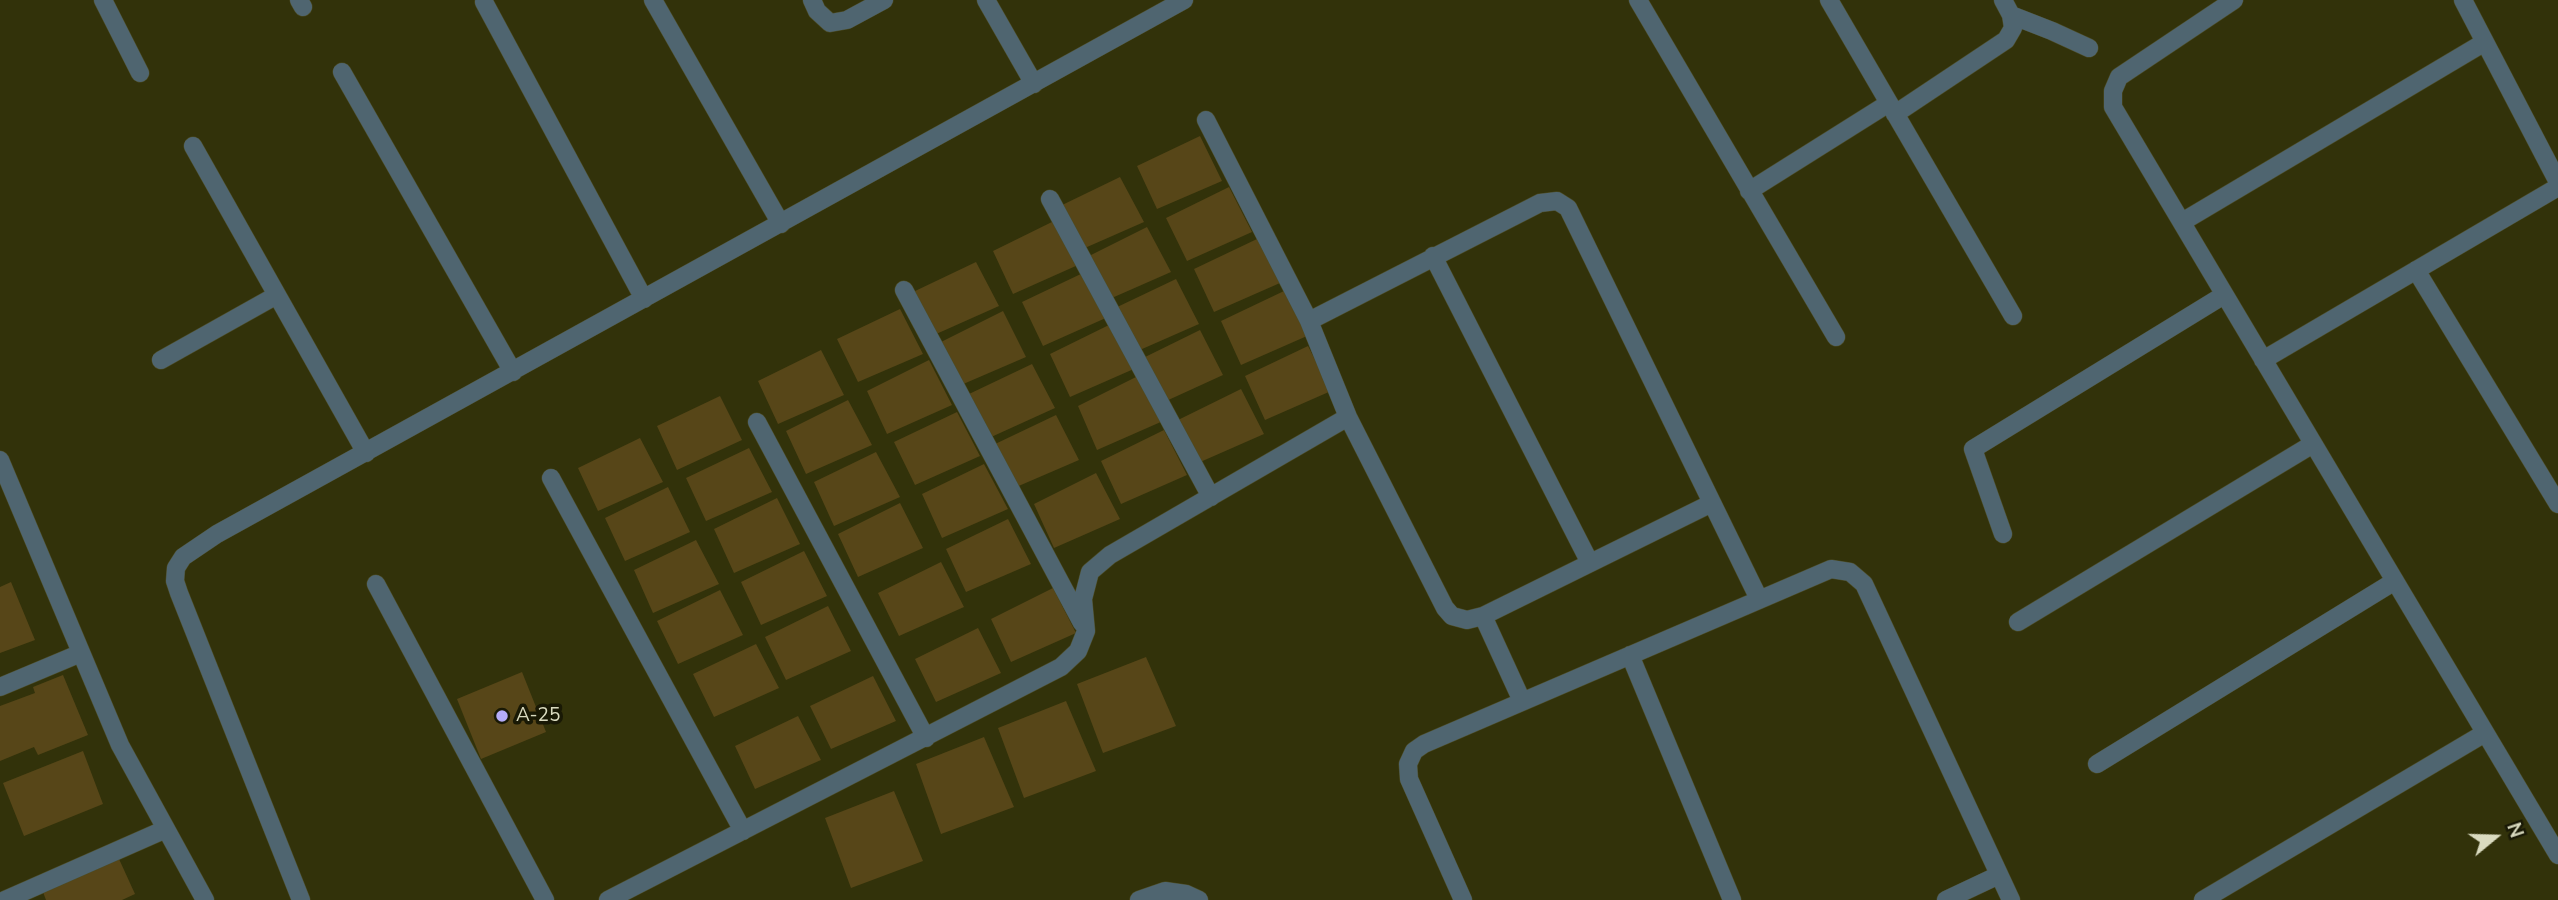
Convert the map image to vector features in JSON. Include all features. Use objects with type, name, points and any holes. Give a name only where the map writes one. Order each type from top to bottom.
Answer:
[{"type":"street","points":[[103,0],[140,73]]},
{"type":"street","points":[[653,0],[781,223]]},
{"type":"street","points":[[812,0],[817,11],[830,23],[848,20],[884,0]]},
{"type":"street","points":[[986,0],[1034,84]]},
{"type":"street","points":[[301,900],[179,593],[175,581],[176,568],[183,557],[217,534],[1184,0]]},
{"type":"street","points":[[1638,0],[1836,337]]},
{"type":"street","points":[[1829,0],[2013,316]]},
{"type":"street","points":[[2234,0],[2119,77],[2113,91],[2113,107],[2558,855]]},
{"type":"street","points":[[2263,360],[2558,184],[2463,0]]},
{"type":"street","points":[[484,2],[644,299]]},
{"type":"street","points":[[1749,191],[2006,40],[2013,28],[2007,8]]},
{"type":"street","points":[[2007,8],[2089,48]]},
{"type":"street","points":[[2182,222],[2485,42]]},
{"type":"street","points":[[342,72],[513,372]]},
{"type":"street","points":[[1206,120],[1309,321],[1348,417],[1445,608],[1459,619],[1483,616],[1712,503]]},
{"type":"street","points":[[193,146],[366,453]]},
{"type":"street","points":[[1050,199],[1210,497]]},
{"type":"street","points":[[1309,321],[1540,203],[1557,201],[1568,208],[1759,599]]},
{"type":"street","points":[[1433,256],[1590,563]]},
{"type":"street","points":[[2416,270],[2558,504]]},
{"type":"street","points":[[904,290],[1086,631]]},
{"type":"street","points":[[161,360],[277,295]]},
{"type":"street","points":[[2003,534],[1973,449],[2224,295]]},
{"type":"street","points":[[608,900],[1061,667],[1078,651],[1086,631],[1083,599],[1090,572],[1110,555],[1348,417]]},
{"type":"street","points":[[757,422],[926,738]]},
{"type":"street","points":[[2018,622],[2313,444]]},
{"type":"street","points":[[0,460],[5,486],[120,745],[205,900]]},
{"type":"street","points":[[551,478],[743,831]]},
{"type":"street","points":[[1463,900],[1409,779],[1408,764],[1414,751],[1424,744],[1522,701],[1831,569],[1850,572],[1864,584],[2011,900]]},
{"type":"street","points":[[2097,764],[2395,581]]},
{"type":"street","points":[[376,584],[545,900]]},
{"type":"street","points":[[1483,616],[1522,701]]},
{"type":"street","points":[[0,687],[81,653]]},
{"type":"street","points":[[1630,655],[1732,900]]},
{"type":"street","points":[[2203,900],[2485,733]]},
{"type":"street","points":[[5,900],[166,829]]},
{"type":"street","points":[[1946,900],[1999,875]]},
{"type":"street","points":[[1139,900],[1165,891],[1186,894],[1199,900]]},
{"type":"building","points":[[1200,136],[1222,181],[1157,209],[1137,166]]},
{"type":"building","points":[[1120,177],[1144,222],[1078,251],[1058,207]]},
{"type":"building","points":[[1229,187],[1252,232],[1187,261],[1166,218]]},
{"type":"building","points":[[1056,220],[1078,265],[1013,294],[993,251]]},
{"type":"building","points":[[1147,227],[1171,272],[1105,301],[1085,258]]},
{"type":"building","points":[[1257,239],[1280,283],[1214,312],[1194,269]]},
{"type":"building","points":[[976,262],[999,306],[934,335],[913,292]]},
{"type":"building","points":[[1085,272],[1108,317],[1043,346],[1022,302]]},
{"type":"building","points":[[1176,279],[1199,324],[1133,353],[1113,309]]},
{"type":"building","points":[[1284,291],[1307,336],[1241,365],[1221,321]]},
{"type":"building","points":[[900,309],[923,354],[858,382],[837,339]]},
{"type":"building","points":[[1003,311],[1026,357],[961,385],[941,342]]},
{"type":"building","points":[[1113,323],[1136,368],[1070,397],[1050,354]]},
{"type":"building","points":[[1200,330],[1223,375],[1164,402],[1141,359]]},
{"type":"building","points":[[1308,346],[1331,391],[1265,420],[1245,376]]},
{"type":"building","points":[[821,350],[844,395],[778,424],[758,381]]},
{"type":"building","points":[[929,360],[952,405],[887,434],[867,391]]},
{"type":"building","points":[[1032,364],[1055,408],[989,438],[969,394]]},
{"type":"building","points":[[1140,375],[1163,421],[1097,450],[1078,406]]},
{"type":"building","points":[[1241,389],[1264,434],[1198,463],[1178,420]]},
{"type":"building","points":[[720,396],[742,440],[677,470],[657,426]]},
{"type":"building","points":[[848,400],[872,445],[806,474],[786,431]]},
{"type":"building","points":[[957,412],[980,456],[915,485],[894,442]]},
{"type":"building","points":[[1056,415],[1079,460],[1014,488],[993,445]]},
{"type":"building","points":[[1164,430],[1187,475],[1121,504],[1101,461]]},
{"type":"building","points":[[640,438],[663,482],[598,511],[578,468]]},
{"type":"building","points":[[749,448],[772,492],[706,521],[686,478]]},
{"type":"building","points":[[876,452],[900,497],[834,526],[814,482]]},
{"type":"building","points":[[984,464],[1008,509],[942,538],[922,494]]},
{"type":"building","points":[[1096,473],[1120,519],[1054,548],[1034,504]]},
{"type":"building","points":[[668,487],[690,532],[625,561],[605,518]]},
{"type":"building","points":[[777,498],[800,544],[734,573],[714,529]]},
{"type":"building","points":[[900,503],[923,548],[858,577],[838,534]]},
{"type":"building","points":[[1008,519],[1031,564],[966,592],[946,549]]},
{"type":"building","points":[[696,540],[719,584],[653,613],[634,570]]},
{"type":"building","points":[[804,551],[827,596],[761,625],[741,582]]},
{"type":"building","points":[[941,562],[964,607],[899,636],[878,593]]},
{"type":"building","points":[[11,582],[35,640],[0,653],[0,587]]},
{"type":"building","points":[[1053,588],[1076,633],[1011,662],[991,619]]},
{"type":"building","points":[[720,590],[743,635],[678,664],[657,621]]},
{"type":"building","points":[[828,606],[851,651],[786,680],[765,637]]},
{"type":"building","points":[[978,628],[1001,673],[936,702],[915,659]]},
{"type":"building","points":[[756,644],[779,688],[714,717],[693,674]]},
{"type":"building","points":[[1146,657],[1176,726],[1103,753],[1077,684]]},
{"type":"building","name":"A-25","points":[[522,672],[546,732],[481,759],[457,699]]},
{"type":"building","points":[[63,675],[88,735],[38,755],[34,747],[0,761],[0,706],[35,693],[33,687]]},
{"type":"building","points":[[873,676],[896,721],[831,749],[810,706]]},
{"type":"building","points":[[1066,701],[1096,771],[1024,798],[998,728]]},
{"type":"building","points":[[798,716],[821,760],[755,789],[735,746]]},
{"type":"building","points":[[984,737],[1014,807],[941,834],[916,764]]},
{"type":"building","points":[[83,751],[103,804],[24,836],[3,783]]},
{"type":"building","points":[[894,791],[923,861],[851,888],[825,818]]},
{"type":"building","points":[[119,859],[135,894],[122,900],[46,900],[43,892]]},
{"type":"place","name":"A-25","points":[[502,716]]}]
